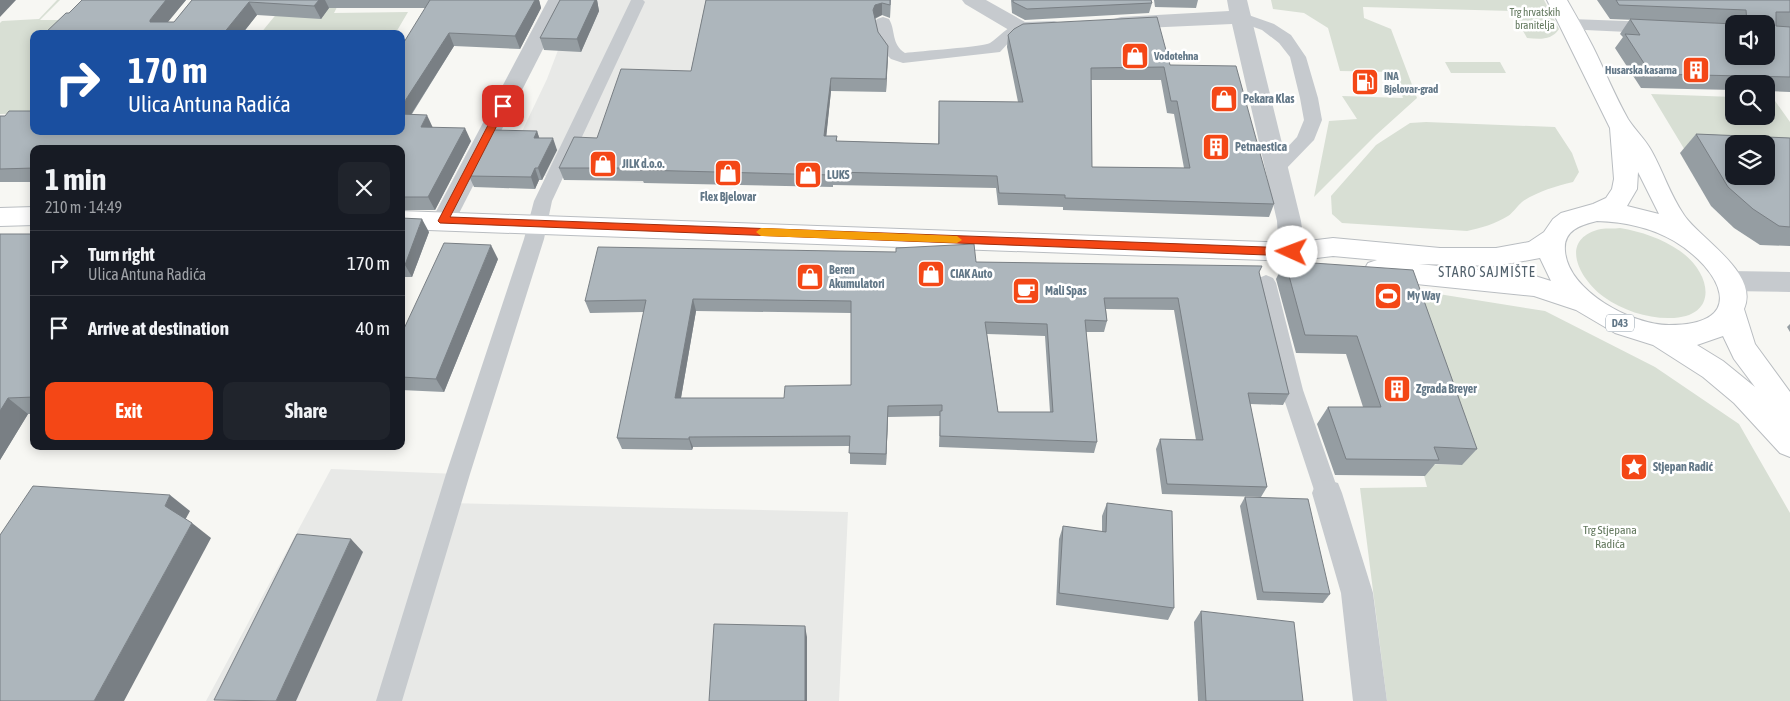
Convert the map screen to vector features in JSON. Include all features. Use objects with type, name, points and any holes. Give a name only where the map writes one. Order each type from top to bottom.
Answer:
[{"type":"main road","points":[[1557,0],[1620,123],[1640,151],[1674,220],[1694,242],[1713,258],[1729,280],[1734,297],[1732,311],[1737,336],[1744,352],[1790,414]]},
{"type":"main road","points":[[1597,212],[1616,203],[1628,179],[1620,123]]},
{"type":"main road","points":[[405,220],[1292,252],[1333,247],[1440,257],[1496,258],[1536,250],[1553,238],[1562,225],[1577,216],[1597,212],[1621,213],[1646,218],[1671,228],[1694,242]]},
{"type":"main road","points":[[0,217],[30,216]]},
{"type":"main road","name":"D43","points":[[1553,238],[1552,253],[1556,270],[1568,287],[1586,304],[1608,318],[1634,329],[1660,335],[1685,337],[1706,333],[1723,324],[1732,311]]},
{"type":"main road","points":[[1292,252],[1340,265],[1535,286],[1586,304]]},
{"type":"main road","name":"D43","points":[[1660,335],[1713,369],[1744,395],[1790,444]]},
{"type":"street","points":[[443,221],[558,0]]},
{"type":"street","points":[[972,0],[1021,29],[1070,26]]},
{"type":"street","points":[[1100,25],[1238,8],[1290,221],[1292,252]]},
{"type":"street","points":[[1571,25],[1725,31]]},
{"type":"street","points":[[1729,280],[1790,282]]},
{"type":"street","points":[[1327,493],[1357,592],[1370,701]]},
{"type":"lane","points":[[389,701],[458,474],[539,224],[543,201],[637,2]]},
{"type":"lane","points":[[1238,8],[1285,38],[1298,56],[1309,98],[1313,120],[1305,140],[1277,168]]},
{"type":"lane","points":[[883,22],[888,48],[894,54],[903,58],[994,48],[1005,37],[1021,29]]},
{"type":"lane","points":[[1266,283],[1282,356],[1308,447],[1327,493]]},
{"type":"shaded area","points":[[586,0],[752,0],[644,183],[541,176],[535,189],[495,188],[547,79],[560,45]]},
{"type":"shaded area","points":[[331,469],[458,474],[449,503],[848,512],[839,701],[206,701]]},
{"type":"green space","points":[[57,0],[60,0],[40,20],[64,20],[55,30],[30,30],[30,113],[0,114],[0,23],[2,21],[39,19]]},
{"type":"green space","points":[[288,0],[340,1],[334,13],[408,12],[397,30],[263,30]]},
{"type":"green space","name":"Trg hrvatskih branitelja","points":[[1271,0],[1544,0],[1559,29],[1549,37],[1540,39],[1527,38],[1512,11],[1363,7],[1364,18],[1391,29],[1417,98],[1376,135],[1314,197],[1329,121],[1357,119],[1342,96],[1403,98],[1393,72],[1340,71],[1328,28],[1304,13],[1273,9]]},
{"type":"green space","points":[[1445,62],[1500,62],[1506,73],[1451,73]]},
{"type":"green space","points":[[1651,94],[1725,97],[1725,125],[1775,125],[1775,101],[1790,122],[1790,156],[1775,148],[1775,135],[1725,135],[1725,146],[1686,152]]},
{"type":"green space","points":[[1410,123],[1555,127],[1572,153],[1579,172],[1573,182],[1533,195],[1503,219],[1467,231],[1342,223],[1332,214],[1331,196],[1376,145]]},
{"type":"green space","points":[[1620,228],[1658,239],[1673,246],[1691,261],[1699,271],[1706,294],[1703,303],[1696,311],[1685,316],[1668,318],[1643,315],[1618,306],[1595,290],[1581,271],[1576,250],[1580,241],[1588,234],[1601,229]]},
{"type":"green space","name":"Trg Stjepana Radića","points":[[1401,288],[1545,311],[1655,367],[1739,424],[1790,513],[1790,701],[1387,701],[1360,488],[1427,487],[1421,464],[1462,465]]},
{"type":"building","points":[[82,0],[166,0],[150,22],[174,22],[192,0],[319,0],[314,6],[249,2],[226,30],[48,30],[66,13],[69,13]]},
{"type":"building","points":[[430,0],[535,0],[515,36],[449,33],[405,101],[405,41]]},
{"type":"building","points":[[560,0],[595,0],[577,39],[540,38]]},
{"type":"building","points":[[706,0],[890,0],[890,5],[882,3],[875,5],[873,10],[878,32],[888,46],[886,79],[831,78],[824,136],[837,136],[836,141],[939,144],[939,101],[1023,102],[1008,35],[1014,29],[1023,24],[1157,17],[1170,65],[1236,66],[1274,204],[1065,198],[1065,195],[999,193],[997,176],[833,172],[832,175],[640,170],[641,168],[559,168],[574,137],[597,138],[621,69],[691,71]],"holes":[[[1164,67],[1171,101],[1177,101],[1190,168],[1092,167],[1091,68]]]},
{"type":"building","points":[[1013,0],[1151,0],[1152,3],[1027,9],[1013,2]]},
{"type":"building","points":[[1616,0],[1790,0],[1790,12],[1776,12],[1776,26],[1790,27],[1790,77],[1775,77],[1775,75],[1651,74],[1625,34],[1640,35],[1630,19],[1725,24],[1725,65],[1775,65],[1775,15],[1746,15],[1746,10],[1619,5]]},
{"type":"building","points":[[9,111],[30,111],[30,135],[405,135],[405,114],[427,115],[421,127],[465,128],[428,197],[405,197],[405,145],[30,145],[30,168],[0,169],[0,116],[5,116]]},
{"type":"building","points":[[493,130],[537,131],[534,138],[553,138],[538,168],[535,168],[531,177],[469,176]]},
{"type":"building","points":[[1696,134],[1725,135],[1725,182]]},
{"type":"building","points":[[1775,137],[1790,138],[1790,227],[1779,226],[1753,209],[1727,185],[1775,185]]},
{"type":"building","points":[[405,218],[422,219],[405,265]]},
{"type":"building","points":[[0,234],[30,234],[30,397],[8,398],[0,411]]},
{"type":"building","points":[[444,243],[491,245],[436,379],[405,377],[405,326]]},
{"type":"building","points":[[974,244],[976,262],[1262,266],[1259,272],[1289,394],[1248,393],[1267,487],[1167,484],[1160,439],[1203,440],[1178,298],[1104,298],[1107,321],[1085,320],[1097,442],[940,436],[940,411],[942,411],[942,405],[888,406],[886,454],[849,453],[850,436],[689,437],[689,439],[617,438],[646,300],[585,301],[598,247],[896,252],[896,248]],"holes":[[[693,299],[851,301],[851,385],[785,386],[784,398],[675,398]],[[985,322],[1047,324],[1053,412],[998,412]]]},
{"type":"building","name":"Zgrada Breyer","points":[[1285,261],[1413,270],[1477,449],[1434,447],[1439,460],[1346,459],[1328,407],[1381,407],[1357,336],[1305,335]]},
{"type":"building","points":[[33,486],[170,495],[165,506],[192,523],[94,701],[0,701],[0,535]]},
{"type":"building","points":[[1245,497],[1308,499],[1330,594],[1263,592]]},
{"type":"building","points":[[1107,503],[1172,511],[1174,608],[1059,593],[1063,526],[1106,532]]},
{"type":"building","points":[[297,534],[351,539],[276,701],[214,700]]},
{"type":"building","points":[[1201,611],[1294,622],[1303,701],[1206,701]]},
{"type":"building","points":[[714,624],[805,626],[805,701],[709,701]]},
{"type":"slow traffic","points":[[761,232],[957,240]]},
{"type":"place","name":"Vodotehna","points":[[1135,56]]},
{"type":"place","name":"Husarska kasarna","points":[[1696,70]]},
{"type":"place","name":"INA Bjelovar-grad","points":[[1365,82]]},
{"type":"place","name":"Pekara Klas","points":[[1224,99]]},
{"type":"place","name":"Petnaestica","points":[[1216,147]]},
{"type":"place","name":"JILK d.o.o.","points":[[603,164]]},
{"type":"place","name":"Flex Bjelovar","points":[[728,173]]},
{"type":"place","name":"LUKS","points":[[808,175]]},
{"type":"place","name":"CIAK Auto","points":[[931,274]]},
{"type":"place","name":"Beren Akumulatori","points":[[810,277]]},
{"type":"place","name":"Mali Spas","points":[[1026,291]]},
{"type":"place","name":"My Way","points":[[1388,296]]},
{"type":"place","name":"Zgrada Breyer","points":[[1397,389]]},
{"type":"place","name":"Stjepan Radić","points":[[1634,467]]},
{"type":"district","name":"STARO SAJMIŠTE","points":[[1487,272]]},
{"type":"route","points":[[503,106],[443,221],[1292,252]]}]
